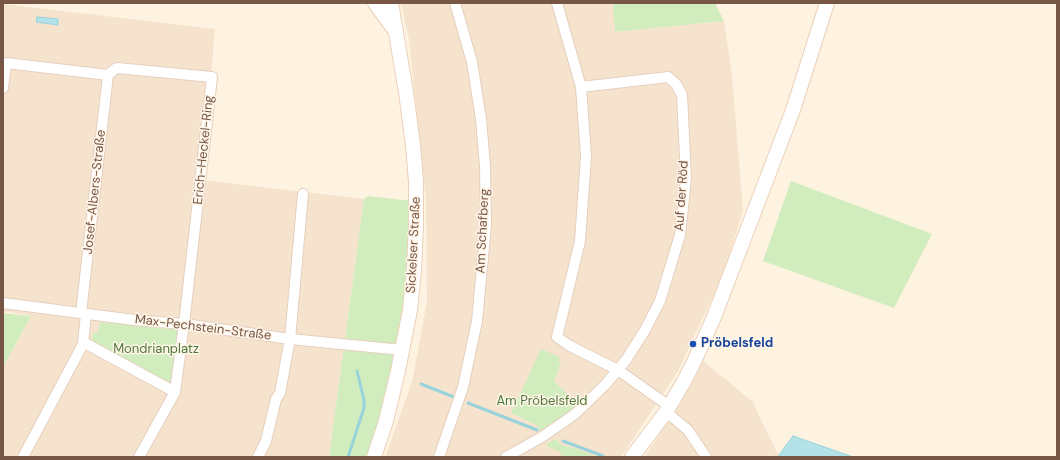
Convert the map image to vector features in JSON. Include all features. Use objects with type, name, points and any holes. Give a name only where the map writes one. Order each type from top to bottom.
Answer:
[{"type":"main road","name":"Sickelser Straße","points":[[375,3],[395,30]]},
{"type":"main road","name":"Sickelser Straße","points":[[374,457],[386,421],[410,310],[416,226],[414,145],[391,3]]},
{"type":"main road","points":[[632,457],[668,409],[693,364],[707,332],[732,271],[792,110],[828,3]]},
{"type":"street","name":"Am Schafberg","points":[[440,457],[463,387],[475,332],[486,225],[485,166],[481,119],[472,62],[455,3]]},
{"type":"street","points":[[557,3],[580,87],[586,156],[580,241],[557,337],[570,346],[618,370],[668,409],[688,430],[706,457]]},
{"type":"street","name":"Erich-Heckel-Ring","points":[[3,88],[6,63],[110,73],[115,69],[120,68],[212,78],[184,324]]},
{"type":"street","name":"Josef-Albers-Straße","points":[[83,342],[84,313],[110,73]]},
{"type":"street","name":"Auf der Röd","points":[[580,87],[668,77],[676,84],[682,95],[686,178],[680,235],[660,300],[628,358],[618,370]]},
{"type":"street","points":[[258,457],[266,441],[276,399],[280,393],[290,339],[303,194]]},
{"type":"street","name":"Max-Pechstein-Straße","points":[[3,303],[184,324],[290,339],[402,350]]},
{"type":"street","points":[[139,457],[175,392],[184,324]]},
{"type":"street","points":[[23,457],[83,342],[175,392]]},
{"type":"street","points":[[506,457],[542,437],[575,414],[605,386],[618,370]]},
{"type":"shaded area","points":[[401,3],[613,3],[616,32],[724,21],[732,75],[743,211],[723,275],[678,371],[621,457],[385,457],[412,382],[427,301],[426,200],[409,40]]},
{"type":"shaded area","points":[[3,4],[215,29],[202,180],[364,199],[329,457],[3,457],[3,367],[31,316],[3,311]]},
{"type":"shaded area","points":[[703,361],[752,401],[779,457],[645,457],[683,397]]},
{"type":"green space","points":[[613,3],[715,3],[724,21],[615,32]]},
{"type":"green space","points":[[791,181],[932,234],[894,308],[763,261]]},
{"type":"green space","points":[[368,196],[412,201],[404,309],[395,371],[368,457],[329,457],[364,199]]},
{"type":"green space","points":[[3,313],[31,316],[3,367]]},
{"type":"green space","name":"Mondrianplatz","points":[[100,322],[131,323],[172,328],[184,324],[175,392],[92,342],[93,333],[98,333]]},
{"type":"green space","name":"Am Pröbelsfeld","points":[[541,349],[560,357],[558,361],[561,363],[554,381],[578,405],[541,433],[536,425],[511,413]]},
{"type":"green space","name":"Am Pröbelsfeld","points":[[555,439],[562,445],[580,450],[596,457],[562,457],[560,452],[545,445]]},
{"type":"water","points":[[37,17],[58,19],[58,25],[36,22]]},
{"type":"water","points":[[793,436],[853,457],[779,457]]},
{"type":"waterway","points":[[348,457],[364,408],[364,400],[357,371]]},
{"type":"waterway","points":[[421,384],[454,397]]},
{"type":"waterway","points":[[468,403],[537,430]]},
{"type":"waterway","points":[[563,441],[603,456]]},
{"type":"place","name":"Pröbelsfeld","points":[[693,344]]}]
